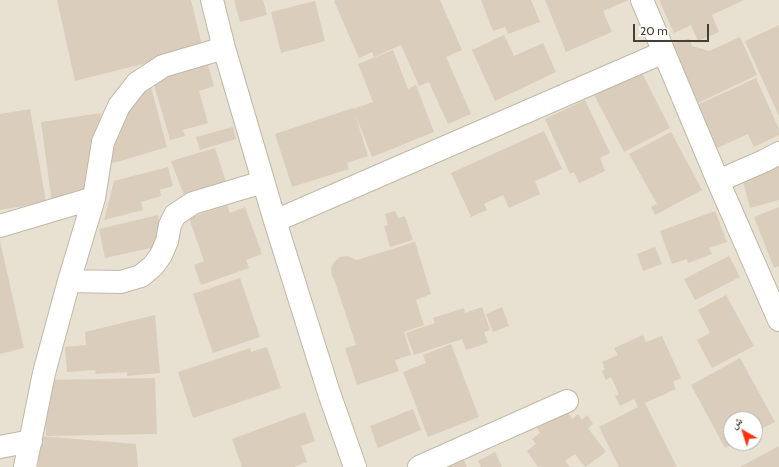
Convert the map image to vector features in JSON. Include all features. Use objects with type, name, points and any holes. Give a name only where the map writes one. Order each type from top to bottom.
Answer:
[{"type":"street","points":[[212,0],[224,48],[263,182],[329,393],[355,467]]},
{"type":"street","points":[[642,0],[718,181],[779,320]]},
{"type":"street","points":[[25,467],[44,373],[69,280],[94,198],[103,142],[119,106],[137,84],[163,66],[224,48]]},
{"type":"street","points":[[275,221],[664,52]]},
{"type":"street","points":[[718,181],[779,153]]},
{"type":"street","points":[[69,280],[121,282],[141,276],[153,266],[161,255],[167,241],[170,225],[175,215],[193,203],[263,182]]},
{"type":"street","points":[[0,226],[94,198]]},
{"type":"street","points":[[419,467],[567,401]]},
{"type":"street","points":[[0,446],[31,441]]},
{"type":"shaded area","points":[[0,0],[779,0],[779,467],[0,467]]},
{"type":"building","points":[[57,0],[191,0],[203,49],[75,81]]},
{"type":"building","points":[[234,0],[263,0],[267,15],[240,22]]},
{"type":"building","points":[[440,0],[462,50],[446,57],[471,114],[448,124],[429,82],[419,86],[401,45],[374,57],[372,52],[359,58],[334,1]]},
{"type":"building","points":[[481,0],[531,0],[540,22],[508,34],[505,27],[493,31]]},
{"type":"building","points":[[545,0],[629,0],[603,11],[612,32],[566,52]]},
{"type":"building","points":[[659,0],[744,0],[712,15],[719,32],[698,41],[691,25],[674,33]]},
{"type":"building","points":[[315,1],[325,41],[281,53],[271,12]]},
{"type":"building","points":[[779,25],[779,116],[745,41]]},
{"type":"building","points":[[504,35],[514,56],[543,43],[556,72],[495,101],[472,50]]},
{"type":"building","points":[[740,37],[757,75],[696,104],[669,45],[689,38],[692,46],[709,51]]},
{"type":"building","points":[[393,50],[408,89],[416,85],[434,132],[372,157],[355,114],[368,156],[347,163],[349,169],[292,187],[275,134],[373,102],[358,64]]},
{"type":"building","points":[[206,58],[214,86],[199,91],[208,123],[183,130],[185,136],[170,140],[153,81],[172,75],[170,69]]},
{"type":"building","points":[[639,67],[670,128],[624,152],[592,91]]},
{"type":"building","points":[[756,78],[779,129],[779,135],[754,147],[748,134],[715,149],[695,106]]},
{"type":"building","points":[[151,87],[167,147],[110,164],[126,103],[140,91]]},
{"type":"building","points":[[585,100],[610,153],[600,158],[605,171],[579,183],[574,172],[570,174],[545,119]]},
{"type":"building","points":[[30,109],[46,202],[0,210],[0,114]]},
{"type":"building","points":[[101,113],[93,182],[77,198],[52,203],[41,122]]},
{"type":"building","points":[[233,127],[236,139],[200,150],[196,137]]},
{"type":"building","points":[[544,131],[562,169],[535,181],[540,194],[509,208],[503,195],[484,204],[487,210],[471,217],[451,173]]},
{"type":"building","points":[[671,132],[702,190],[655,215],[651,207],[657,204],[629,154]]},
{"type":"building","points":[[215,148],[227,185],[185,198],[171,161]]},
{"type":"building","points":[[779,164],[779,200],[750,208],[741,174]]},
{"type":"building","points":[[168,167],[173,186],[160,190],[161,196],[141,202],[143,210],[104,220],[114,181]]},
{"type":"building","points":[[227,205],[230,213],[245,207],[262,254],[246,260],[249,268],[201,285],[194,265],[204,261],[189,218]]},
{"type":"building","points":[[779,207],[779,266],[774,268],[754,217]]},
{"type":"building","points":[[395,211],[398,218],[405,216],[413,240],[390,247],[384,226],[388,225],[385,214]]},
{"type":"building","points":[[715,211],[727,242],[709,248],[712,254],[688,263],[687,259],[672,264],[660,231]]},
{"type":"building","points":[[158,215],[164,245],[105,258],[99,229]]},
{"type":"building","points":[[0,241],[24,348],[0,354]]},
{"type":"building","points":[[415,242],[431,294],[416,300],[424,325],[404,332],[411,355],[395,360],[399,371],[357,385],[345,348],[356,345],[332,276],[331,268],[334,262],[340,257],[347,256],[357,260]]},
{"type":"building","points":[[655,247],[662,264],[643,271],[637,254]]},
{"type":"building","points":[[729,256],[740,277],[695,300],[684,279]]},
{"type":"building","points":[[240,278],[260,337],[213,353],[193,294]]},
{"type":"building","points":[[726,295],[754,346],[712,368],[697,340],[710,333],[698,310]]},
{"type":"building","points":[[482,307],[490,330],[484,332],[488,343],[466,350],[462,339],[414,355],[406,333],[435,323],[433,318],[464,308],[465,313]]},
{"type":"building","points":[[502,307],[509,326],[493,332],[486,314]]},
{"type":"building","points":[[155,315],[160,373],[127,376],[127,372],[96,374],[95,370],[67,372],[65,347],[86,345],[85,332]]},
{"type":"building","points":[[643,335],[646,342],[662,336],[681,378],[673,382],[676,389],[645,403],[677,467],[619,467],[599,427],[638,407],[634,399],[620,406],[615,396],[619,394],[611,377],[606,380],[602,371],[605,369],[602,362],[618,355],[614,348]]},
{"type":"building","points":[[451,344],[479,417],[428,437],[403,372],[426,363],[423,355]]},
{"type":"building","points":[[267,347],[281,388],[193,418],[178,372],[250,348],[251,352]]},
{"type":"building","points":[[740,358],[775,422],[763,428],[763,411],[723,411],[723,444],[691,385]]},
{"type":"building","points":[[155,378],[157,434],[46,436],[44,380]]},
{"type":"building","points":[[565,408],[572,419],[578,414],[582,420],[587,415],[593,424],[588,428],[606,452],[585,467],[575,454],[565,461],[570,467],[538,467],[527,451],[536,444],[532,439],[540,433],[537,428]]},
{"type":"building","points":[[413,409],[421,430],[378,448],[370,426]]},
{"type":"building","points":[[305,412],[315,441],[301,446],[307,462],[294,467],[242,467],[232,439]]},
{"type":"building","points":[[40,436],[136,444],[138,467],[38,467]]},
{"type":"building","points":[[779,446],[779,467],[740,467]]},
{"type":"building","points":[[495,452],[502,467],[481,467],[478,461]]},
{"type":"building","points":[[464,460],[467,467],[447,467]]}]
